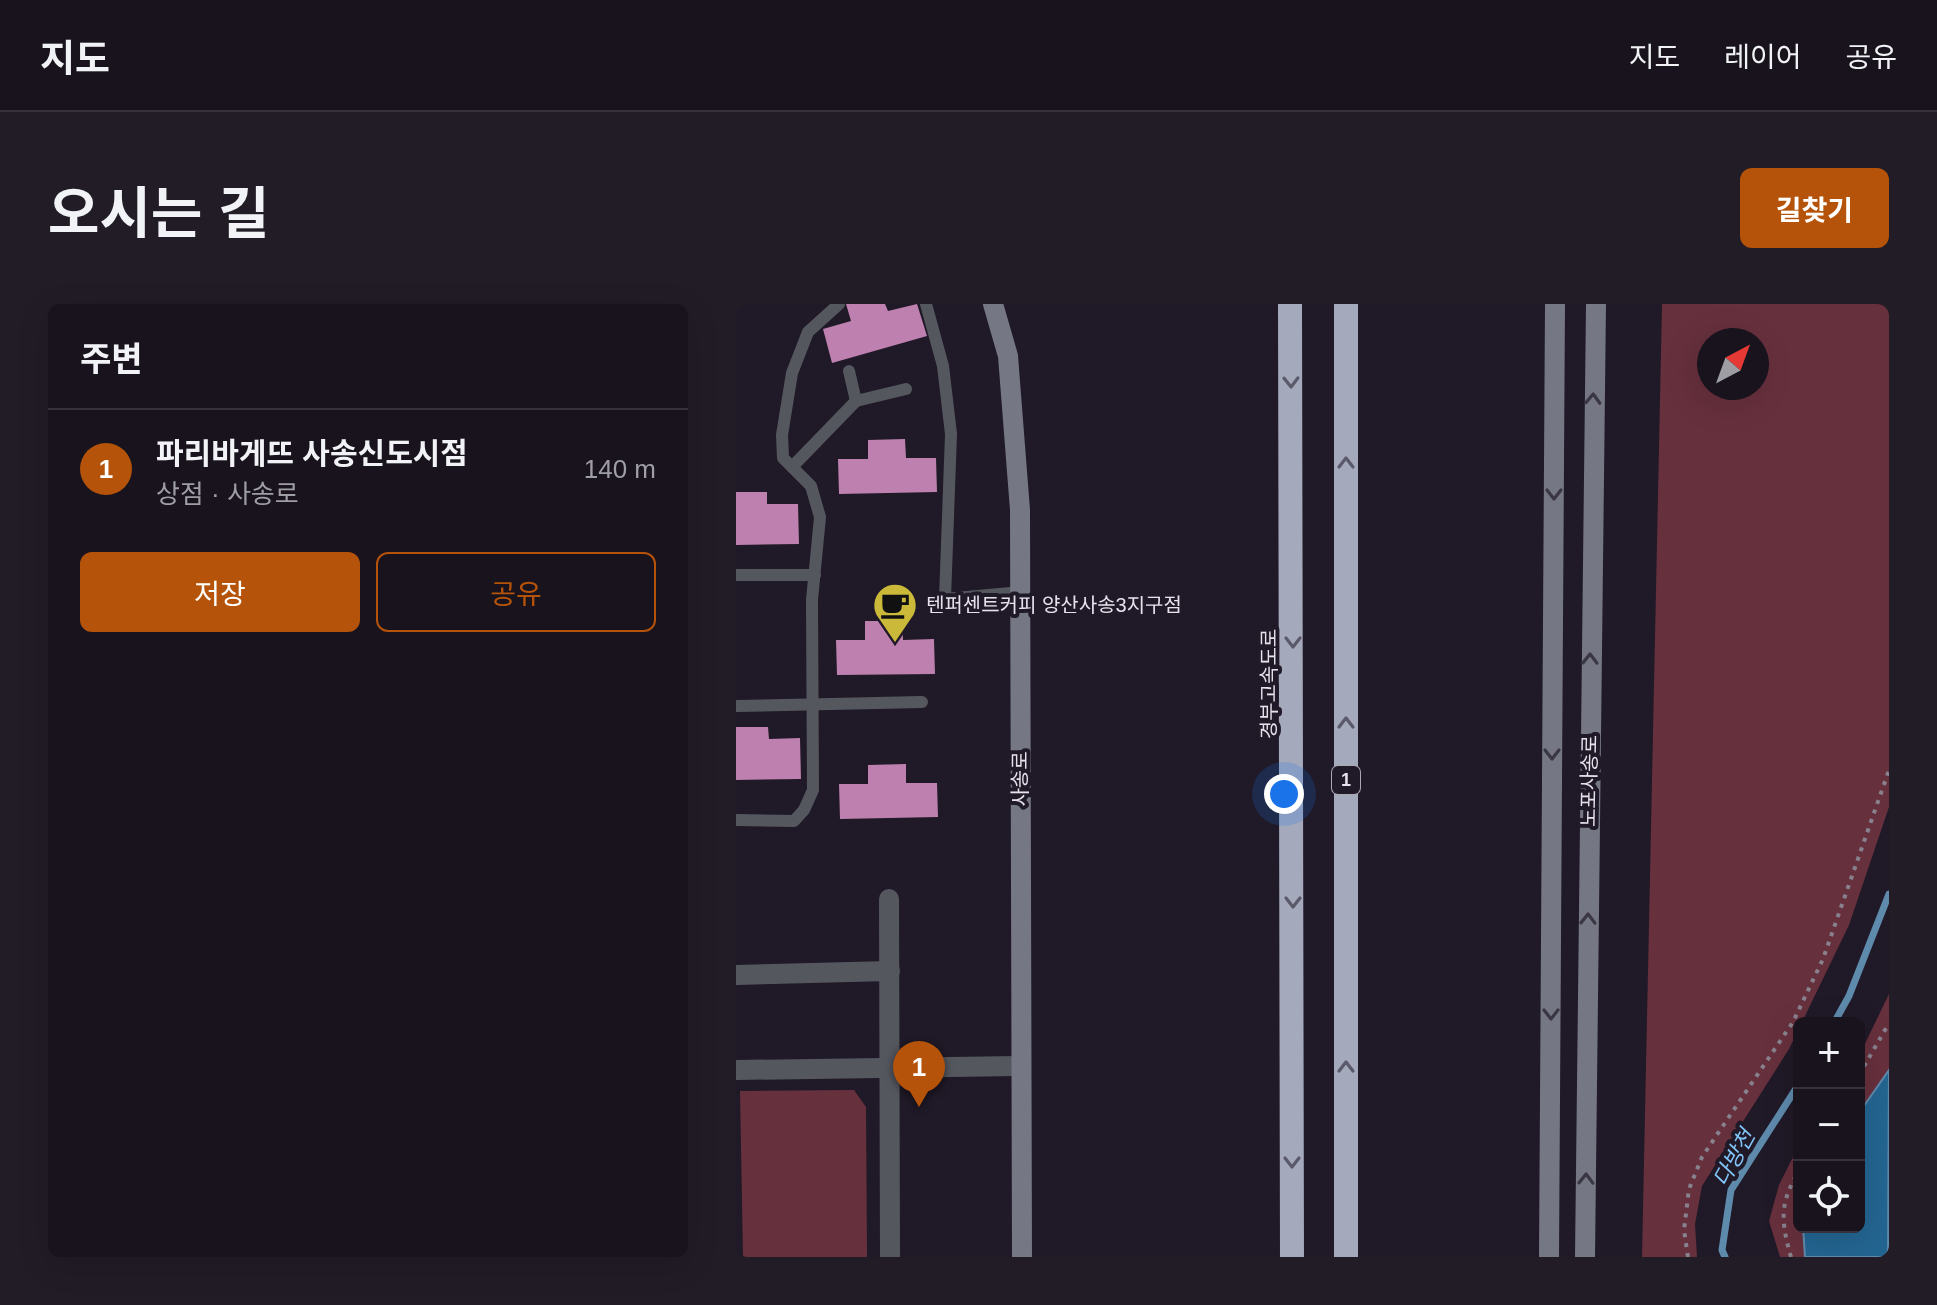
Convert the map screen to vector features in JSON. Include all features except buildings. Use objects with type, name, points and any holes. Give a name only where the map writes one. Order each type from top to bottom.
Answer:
[{"type":"highway","name":"경부고속도로","points":[[1290,304],[1292,1257]]},
{"type":"highway","name":"1","points":[[1346,304],[1346,1257]]},
{"type":"main road","name":"사송로","points":[[993,304],[1008,356],[1020,510],[1022,1257]]},
{"type":"main road","name":"노포사송로","points":[[1549,1257],[1555,304]]},
{"type":"main road","name":"노포사송로","points":[[1585,1257],[1596,304]]},
{"type":"street","points":[[889,899],[892,1068],[890,1257]]},
{"type":"street","points":[[736,975],[890,971]]},
{"type":"street","points":[[736,1070],[1021,1066]]},
{"type":"lane","points":[[736,820],[794,821],[804,810],[813,790],[815,575],[820,517],[811,486],[783,458],[782,435],[792,373],[808,332],[839,304]]},
{"type":"lane","points":[[926,304],[943,366],[951,434],[945,599],[1020,592]]},
{"type":"lane","points":[[849,371],[856,401]]},
{"type":"lane","points":[[792,467],[856,401],[906,389]]},
{"type":"lane","points":[[736,575],[815,575]]},
{"type":"lane","points":[[736,706],[922,702]]},
{"type":"path","points":[[1688,1257],[1684,1230],[1689,1189],[1702,1157],[1799,1009],[1823,959],[1889,770]]},
{"type":"path","points":[[1865,1065],[1889,1023]]},
{"type":"path","points":[[1791,1257],[1781,1225],[1787,1190],[1793,1180]]},
{"type":"shaded area","points":[[1662,304],[1889,304],[1889,807],[1849,925],[1804,1017],[1793,1017],[1793,1041],[1789,1049],[1702,1186],[1695,1224],[1697,1257],[1642,1257]]},
{"type":"shaded area","points":[[1889,994],[1889,1257],[1780,1257],[1769,1221],[1779,1185],[1793,1157],[1793,1233],[1865,1233],[1865,1044]]},
{"type":"shaded area","points":[[854,1090],[866,1107],[867,1257],[743,1257],[740,1091]]},
{"type":"water","points":[[1889,1070],[1888,1257],[1805,1257],[1803,1233],[1865,1233],[1865,1104]]},
{"type":"waterway","name":"다방천","points":[[1837,1017],[1849,996],[1889,894]]},
{"type":"waterway","name":"다방천","points":[[1725,1257],[1722,1250],[1731,1190],[1796,1089]]},
{"type":"place","name":"텐퍼센트커피 양산사송3지구점","points":[[895,644]]},
{"type":"place","name":"파리바게뜨 사송신도시점","points":[[919,1107]]}]
